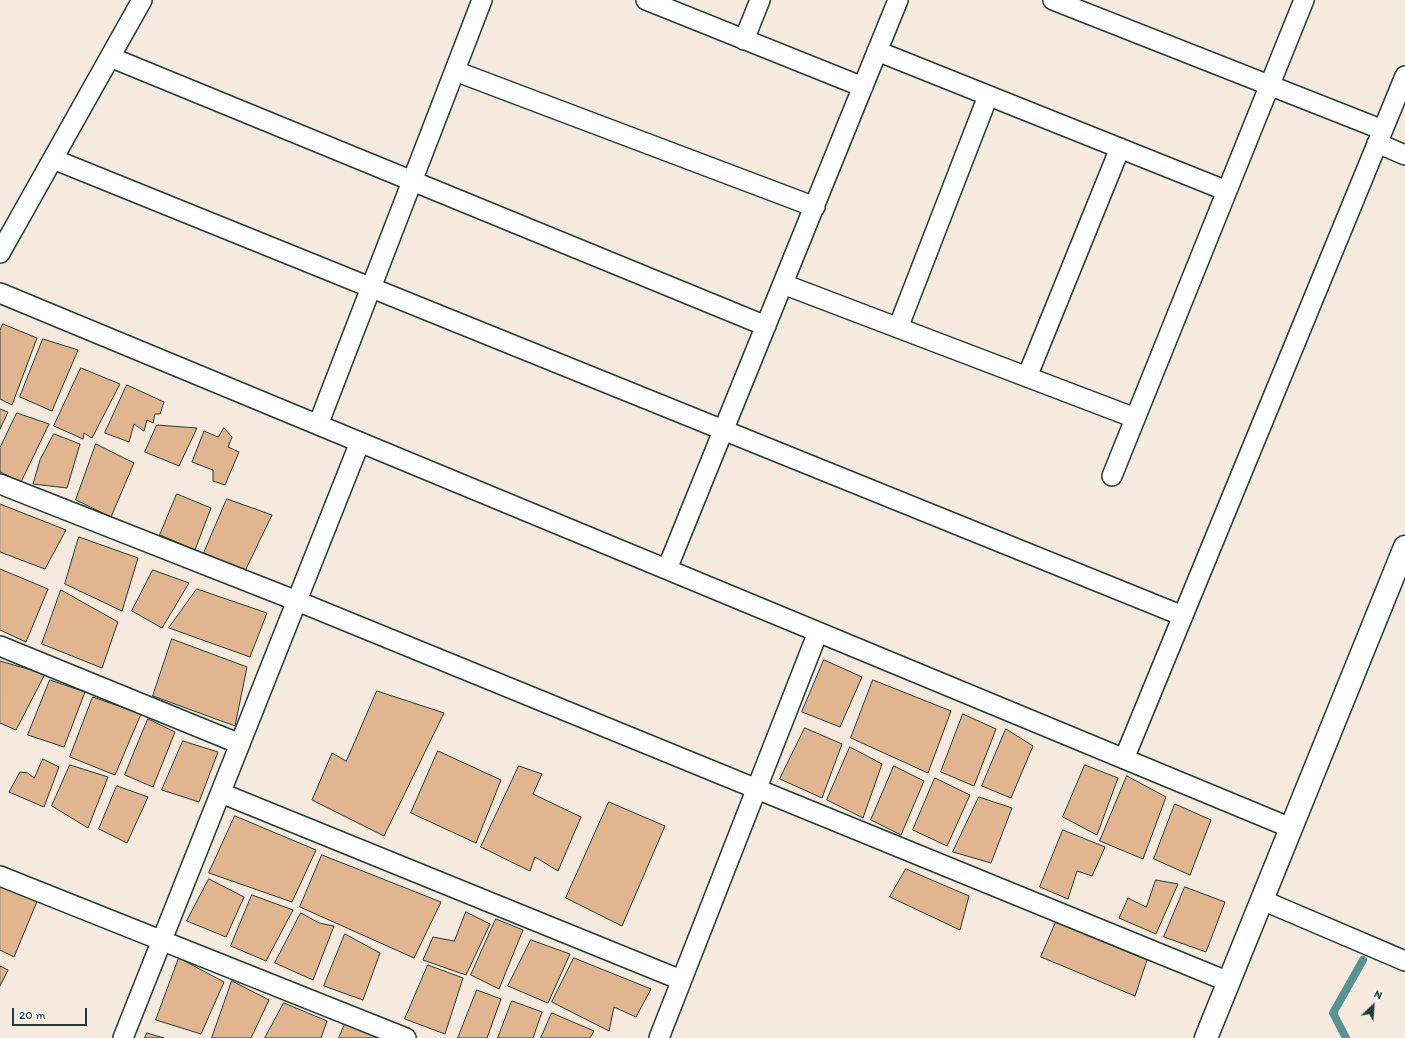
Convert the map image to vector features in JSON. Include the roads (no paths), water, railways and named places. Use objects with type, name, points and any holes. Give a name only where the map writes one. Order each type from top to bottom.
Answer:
[{"type":"street","points":[[0,253],[142,0]]},
{"type":"street","points":[[318,425],[482,0]]},
{"type":"street","points":[[646,0],[863,87]]},
{"type":"street","points":[[744,40],[760,0]]},
{"type":"street","points":[[667,569],[898,0]]},
{"type":"street","points":[[1112,476],[1304,0]]},
{"type":"street","points":[[1059,1],[1270,86],[1380,137],[1405,155]]},
{"type":"street","points":[[877,51],[1227,191]]},
{"type":"street","points":[[110,57],[766,326]]},
{"type":"street","points":[[455,71],[815,207]]},
{"type":"street","points":[[1124,759],[1405,76]]},
{"type":"street","points":[[898,328],[988,96]]},
{"type":"street","points":[[1027,377],[1120,148]]},
{"type":"street","points":[[53,159],[1183,616]]},
{"type":"street","points":[[783,284],[1135,418]]},
{"type":"street","points":[[0,293],[1291,828]]},
{"type":"street","points":[[123,1038],[360,442]]},
{"type":"street","points":[[0,484],[297,601],[1229,982]]},
{"type":"street","points":[[1206,1038],[1405,547]]},
{"type":"street","points":[[659,1038],[818,632]]},
{"type":"street","points":[[0,646],[240,744]]},
{"type":"street","points":[[221,793],[682,980]]},
{"type":"street","points":[[0,876],[161,942],[406,1038]]},
{"type":"street","points":[[1262,900],[1405,961]]},
{"type":"waterway","points":[[1346,1038],[1333,1013],[1363,960]]}]
